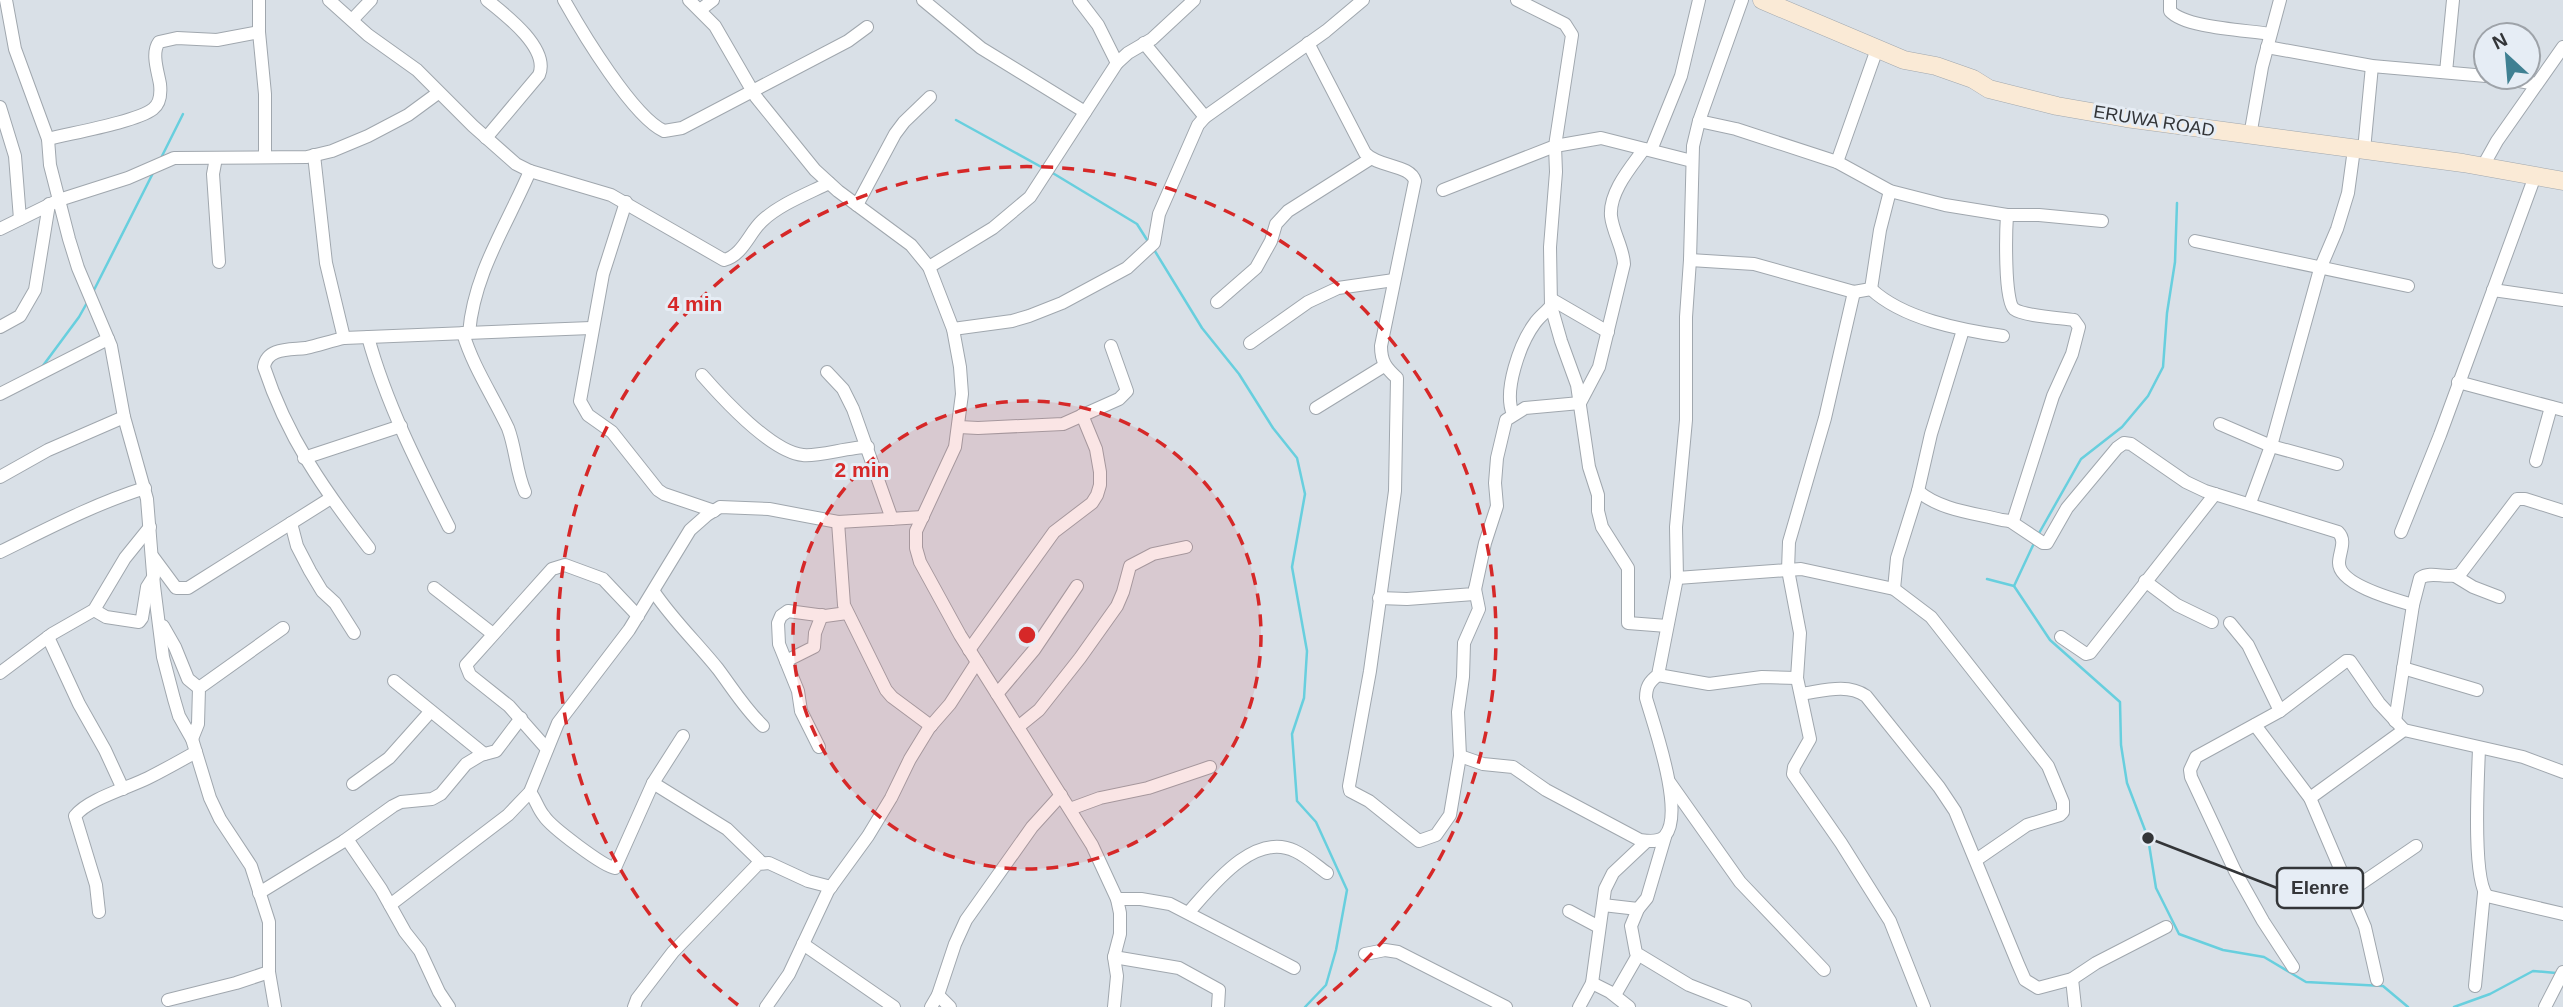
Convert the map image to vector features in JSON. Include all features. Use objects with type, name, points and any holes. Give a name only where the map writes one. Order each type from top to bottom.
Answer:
[{"type":"main road","name":"ERUWA ROAD","points":[[1762,0],[1795,7],[1904,60],[1936,66],[1973,79],[1989,89],[2057,106],[2250,136],[2483,166],[2563,181]]},
{"type":"street","points":[[6,0],[15,49],[48,139],[54,202],[108,339],[124,416],[145,488],[163,657],[178,716],[194,746],[210,798],[220,819],[246,855],[260,893],[269,922],[269,972],[275,1007]]},
{"type":"street","points":[[259,0],[258,32],[265,94],[265,157]]},
{"type":"street","points":[[329,0],[368,35],[417,70],[438,93],[516,164],[530,171],[581,184],[626,202],[724,260],[733,257],[740,250],[764,219],[829,183]]},
{"type":"street","points":[[352,20],[371,0]]},
{"type":"street","points":[[565,0],[588,41],[645,119],[664,131],[682,128],[848,41],[867,27]]},
{"type":"street","points":[[689,0],[715,26],[753,91],[783,133],[829,183],[911,245],[929,267],[953,329],[960,367],[959,427],[952,456],[915,540],[920,562],[969,650],[1092,845],[1117,899],[1121,934],[1114,957],[1117,976],[1114,1007]]},
{"type":"street","points":[[700,10],[713,0]]},
{"type":"street","points":[[923,0],[981,48],[1085,112]]},
{"type":"street","points":[[1079,0],[1098,25],[1117,63]]},
{"type":"street","points":[[929,267],[993,228],[1030,197],[1117,63],[1194,0]]},
{"type":"street","points":[[953,329],[1012,321],[1040,312],[1127,268],[1155,240],[1160,214],[1194,133],[1205,117],[1363,0]]},
{"type":"street","points":[[1517,0],[1565,24],[1572,35],[1555,146],[1556,172],[1550,247],[1551,303],[1560,341],[1577,385],[1589,467],[1597,489],[1602,527],[1628,568],[1628,623],[1667,626]]},
{"type":"street","points":[[1580,403],[1599,367],[1624,264],[1611,216],[1612,206],[1625,175],[1648,150],[1681,76],[1699,0]]},
{"type":"street","points":[[1615,995],[1638,956],[1632,926],[1638,909],[1647,898],[1665,837],[1672,823],[1670,783],[1646,698],[1646,689],[1650,681],[1658,675],[1677,578],[1676,527],[1686,420],[1686,317],[1693,146],[1699,121],[1742,0]]},
{"type":"street","points":[[2171,0],[2170,11],[2190,22],[2372,66],[2472,75]]},
{"type":"street","points":[[2250,136],[2269,40],[2280,0]]},
{"type":"street","points":[[2446,72],[2453,0]]},
{"type":"street","points":[[486,138],[542,68],[538,52],[494,2]]},
{"type":"street","points":[[48,139],[119,122],[154,109],[161,90],[155,50],[159,42],[177,38],[216,40],[258,32]]},
{"type":"street","points":[[1144,43],[1205,117]]},
{"type":"street","points":[[1308,43],[1364,153],[1370,159],[1390,167],[1408,170],[1415,181],[1381,346],[1384,366],[1397,378],[1395,491],[1378,598],[1370,671],[1349,786],[1350,791],[1369,801],[1419,841],[1436,835],[1450,815],[1460,756],[1458,712],[1464,643],[1479,609],[1475,589]]},
{"type":"street","points":[[1838,162],[1877,49]]},
{"type":"street","points":[[2542,76],[2561,51]]},
{"type":"street","points":[[2250,503],[2271,446],[2320,269],[2337,229],[2348,193],[2359,149],[2372,66]]},
{"type":"street","points":[[2483,166],[2531,91]]},
{"type":"street","points":[[0,229],[54,202],[128,178],[174,158],[314,155],[332,151],[408,115],[438,93]]},
{"type":"street","points":[[857,205],[895,134],[930,97]]},
{"type":"street","points":[[0,107],[15,156],[20,219]]},
{"type":"street","points":[[1699,121],[1737,129],[1838,162],[1890,191],[1945,205],[2007,215],[2102,221]]},
{"type":"street","points":[[1443,190],[1555,146],[1601,138],[1692,161]]},
{"type":"street","points":[[314,155],[326,263],[344,338]]},
{"type":"street","points":[[216,158],[213,174],[219,262]]},
{"type":"street","points":[[1217,302],[1256,268],[1276,224],[1288,211],[1370,159]]},
{"type":"street","points":[[525,492],[519,479],[509,432],[479,374],[466,333],[489,254],[513,212],[530,171]]},
{"type":"street","points":[[2401,532],[2535,176]]},
{"type":"street","points":[[1871,289],[1880,230],[1890,191]]},
{"type":"street","points":[[0,327],[20,316],[35,290],[54,202]]},
{"type":"street","points":[[626,202],[603,274],[591,328],[580,401],[584,409],[612,432],[658,490],[714,511]]},
{"type":"street","points":[[2007,215],[2006,258],[2012,308],[2074,320],[2079,327],[2072,354],[2053,396],[2017,511],[2010,521]]},
{"type":"street","points":[[2195,242],[2408,286]]},
{"type":"street","points":[[1690,260],[1754,264],[1854,292],[1871,289],[1890,304],[1963,330],[2003,336]]},
{"type":"street","points":[[1250,343],[1308,302],[1338,288],[1394,280]]},
{"type":"street","points":[[2493,290],[2563,300]]},
{"type":"street","points":[[1854,292],[1825,418],[1789,542],[1788,569],[1800,633],[1797,678],[1810,739],[1794,767],[1793,774],[1890,921],[1924,1007]]},
{"type":"street","points":[[1551,303],[1608,332]]},
{"type":"street","points":[[1513,414],[1509,407],[1512,376],[1534,324],[1551,303]]},
{"type":"street","points":[[369,548],[304,458],[272,390],[264,367],[265,361],[281,350],[306,348],[344,338],[591,328]]},
{"type":"street","points":[[1894,589],[1897,558],[1963,330]]},
{"type":"street","points":[[368,337],[376,366],[401,426],[449,527]]},
{"type":"street","points":[[0,394],[108,339]]},
{"type":"street","points":[[959,427],[1063,424],[1125,396],[1127,391],[1111,346]]},
{"type":"street","points":[[1316,408],[1384,366]]},
{"type":"street","points":[[827,372],[843,389],[868,447],[874,474],[892,519]]},
{"type":"street","points":[[702,375],[761,433],[785,451],[805,456],[848,447],[868,447]]},
{"type":"street","points":[[2458,382],[2557,409],[2536,461]]},
{"type":"street","points":[[1378,598],[1474,594],[1485,543],[1497,506],[1494,483],[1500,439],[1506,420],[1525,408],[1580,403]]},
{"type":"street","points":[[969,650],[1054,532],[1092,503],[1097,495],[1100,472],[1096,449],[1082,415]]},
{"type":"street","points":[[0,477],[48,450],[124,416]]},
{"type":"street","points":[[2220,424],[2271,446],[2337,464]]},
{"type":"street","points":[[304,458],[401,426]]},
{"type":"street","points":[[1918,491],[1942,505],[2010,521],[2043,543],[2053,536],[2067,508],[2117,448],[2124,443],[2131,444],[2186,482],[2215,494],[2338,532],[2343,541],[2339,564],[2343,574],[2361,587],[2413,605]]},
{"type":"street","points":[[0,552],[80,513],[145,488]]},
{"type":"street","points":[[2061,638],[2090,653],[2215,494]]},
{"type":"street","points":[[156,600],[176,588],[195,585],[331,498]]},
{"type":"street","points":[[2455,576],[2467,566],[2517,499],[2563,511]]},
{"type":"street","points":[[390,905],[508,816],[530,792],[554,729],[638,616],[690,530],[714,511],[720,507],[769,509],[838,522],[923,517]]},
{"type":"street","points":[[838,522],[841,596],[847,612],[886,690],[931,726]]},
{"type":"street","points":[[291,523],[298,546],[316,582],[335,603],[354,633]]},
{"type":"street","points":[[0,673],[48,637],[93,610],[125,558],[150,527]]},
{"type":"street","points":[[271,535],[282,537],[298,546]]},
{"type":"street","points":[[1018,727],[1039,710],[1117,606],[1130,566],[1153,554],[1186,547]]},
{"type":"street","points":[[153,557],[176,588]]},
{"type":"street","points":[[547,749],[522,718],[467,670],[466,664],[552,569],[565,565],[603,579],[638,616]]},
{"type":"street","points":[[1677,578],[1788,569],[1809,570],[1894,589],[1931,617],[2048,766],[2063,802],[2063,812],[2060,815],[2027,825],[1976,860]]},
{"type":"street","points":[[2310,798],[2400,726],[2403,668],[2420,578],[2424,575],[2455,576],[2473,587],[2499,597]]},
{"type":"street","points":[[93,610],[106,617],[139,622],[143,614],[145,594],[154,576]]},
{"type":"street","points":[[2145,581],[2177,605],[2212,622]]},
{"type":"street","points":[[997,694],[1034,650],[1077,586]]},
{"type":"street","points":[[434,589],[493,634]]},
{"type":"street","points":[[654,592],[763,726]]},
{"type":"street","points":[[819,747],[801,710],[798,691],[777,631],[781,616],[785,612],[835,616],[847,612]]},
{"type":"street","points":[[786,661],[814,647],[815,633],[822,615]]},
{"type":"street","points":[[160,621],[175,647],[188,679],[199,688]]},
{"type":"street","points":[[2230,623],[2248,645],[2280,710]]},
{"type":"street","points":[[199,688],[283,628]]},
{"type":"street","points":[[48,637],[123,789]]},
{"type":"street","points":[[2293,967],[2235,871],[2191,777],[2190,770],[2196,757],[2280,710],[2341,664],[2350,661],[2379,703],[2400,726],[2479,749],[2523,757],[2563,772]]},
{"type":"street","points":[[766,1007],[789,974],[831,887],[868,836],[931,726],[950,704],[977,662]]},
{"type":"street","points":[[2403,668],[2477,690]]},
{"type":"street","points":[[1658,675],[1709,684],[1762,677],[1797,678]]},
{"type":"street","points":[[394,681],[484,754]]},
{"type":"street","points":[[99,912],[96,885],[75,817],[78,812],[123,789],[194,746],[199,688]]},
{"type":"street","points":[[1801,694],[1843,688],[1866,696],[1939,787],[1955,811],[2025,980],[2038,988],[2072,979],[2096,963],[2166,927]]},
{"type":"street","points":[[353,784],[390,758],[430,712]]},
{"type":"street","points":[[260,893],[344,841],[393,806],[401,802],[432,799],[441,794],[466,764],[496,751],[522,718]]},
{"type":"street","points":[[2255,725],[2310,798],[2369,939],[2377,980]]},
{"type":"street","points":[[533,730],[554,729]]},
{"type":"street","points":[[530,792],[542,816],[610,868],[617,865],[653,783],[683,736]]},
{"type":"street","points":[[2475,986],[2484,893],[2480,872],[2477,797],[2479,749]]},
{"type":"street","points":[[1460,756],[1482,764],[1513,767],[1567,801],[1640,841],[1657,841],[1665,837]]},
{"type":"street","points":[[1070,809],[1100,798],[1148,788],[1210,766]]},
{"type":"street","points":[[653,783],[727,829],[762,863]]},
{"type":"street","points":[[1670,783],[1740,882],[1824,970]]},
{"type":"street","points":[[931,1007],[966,920],[1031,827],[1062,795]]},
{"type":"street","points":[[344,841],[353,846],[405,932],[420,951],[449,1007]]},
{"type":"street","points":[[1579,1007],[1592,983],[1605,889],[1609,879],[1647,841]]},
{"type":"street","points":[[2350,891],[2416,846]]},
{"type":"street","points":[[1189,912],[1238,861],[1269,849],[1281,847],[1294,850],[1326,873]]},
{"type":"street","points":[[634,1007],[637,999],[673,952],[753,868],[769,863],[808,881],[831,887]]},
{"type":"street","points":[[2484,893],[2487,896],[2563,914]]},
{"type":"street","points":[[1117,899],[1170,904],[1294,968]]},
{"type":"street","points":[[1603,905],[1638,909]]},
{"type":"street","points":[[1569,911],[1599,927]]},
{"type":"street","points":[[803,944],[841,973],[894,1007]]},
{"type":"street","points":[[1365,954],[1385,950],[1398,952],[1506,1007]]},
{"type":"street","points":[[1638,956],[1689,985],[1745,1007]]},
{"type":"street","points":[[1114,957],[1179,968],[1219,990],[1218,1007]]},
{"type":"street","points":[[168,1000],[269,972]]},
{"type":"street","points":[[2545,1007],[2563,972]]},
{"type":"street","points":[[2072,979],[2075,1007]]},
{"type":"street","points":[[1592,983],[1615,995],[1629,1007]]},
{"type":"street","points":[[938,995],[950,1007]]},
{"type":"waterway","points":[[161,158],[183,114]]},
{"type":"waterway","points":[[956,120],[1045,169]]},
{"type":"waterway","points":[[1051,172],[1137,224],[1149,243]]},
{"type":"waterway","points":[[93,292],[153,173]]},
{"type":"waterway","points":[[2038,535],[2081,459],[2122,427],[2148,396],[2163,367],[2167,313],[2175,262],[2177,203]]},
{"type":"waterway","points":[[1153,248],[1202,328],[1239,374],[1273,428],[1297,458],[1305,494],[1292,567],[1307,651],[1304,698],[1292,734],[1297,801],[1316,822],[1347,890],[1336,950],[1326,985],[1305,1007]]},
{"type":"waterway","points":[[42,367],[88,301]]},
{"type":"waterway","points":[[2014,586],[2035,541]]},
{"type":"waterway","points":[[1987,579],[2014,586],[2050,640],[2120,702],[2121,745],[2127,783],[2148,838],[2156,888],[2179,934],[2223,950],[2264,957],[2306,982],[2383,986],[2408,1007]]},
{"type":"waterway","points":[[2454,1007],[2490,994],[2533,971],[2556,973]]},
{"type":"place","name":"Elenre","points":[[2148,838]]}]
